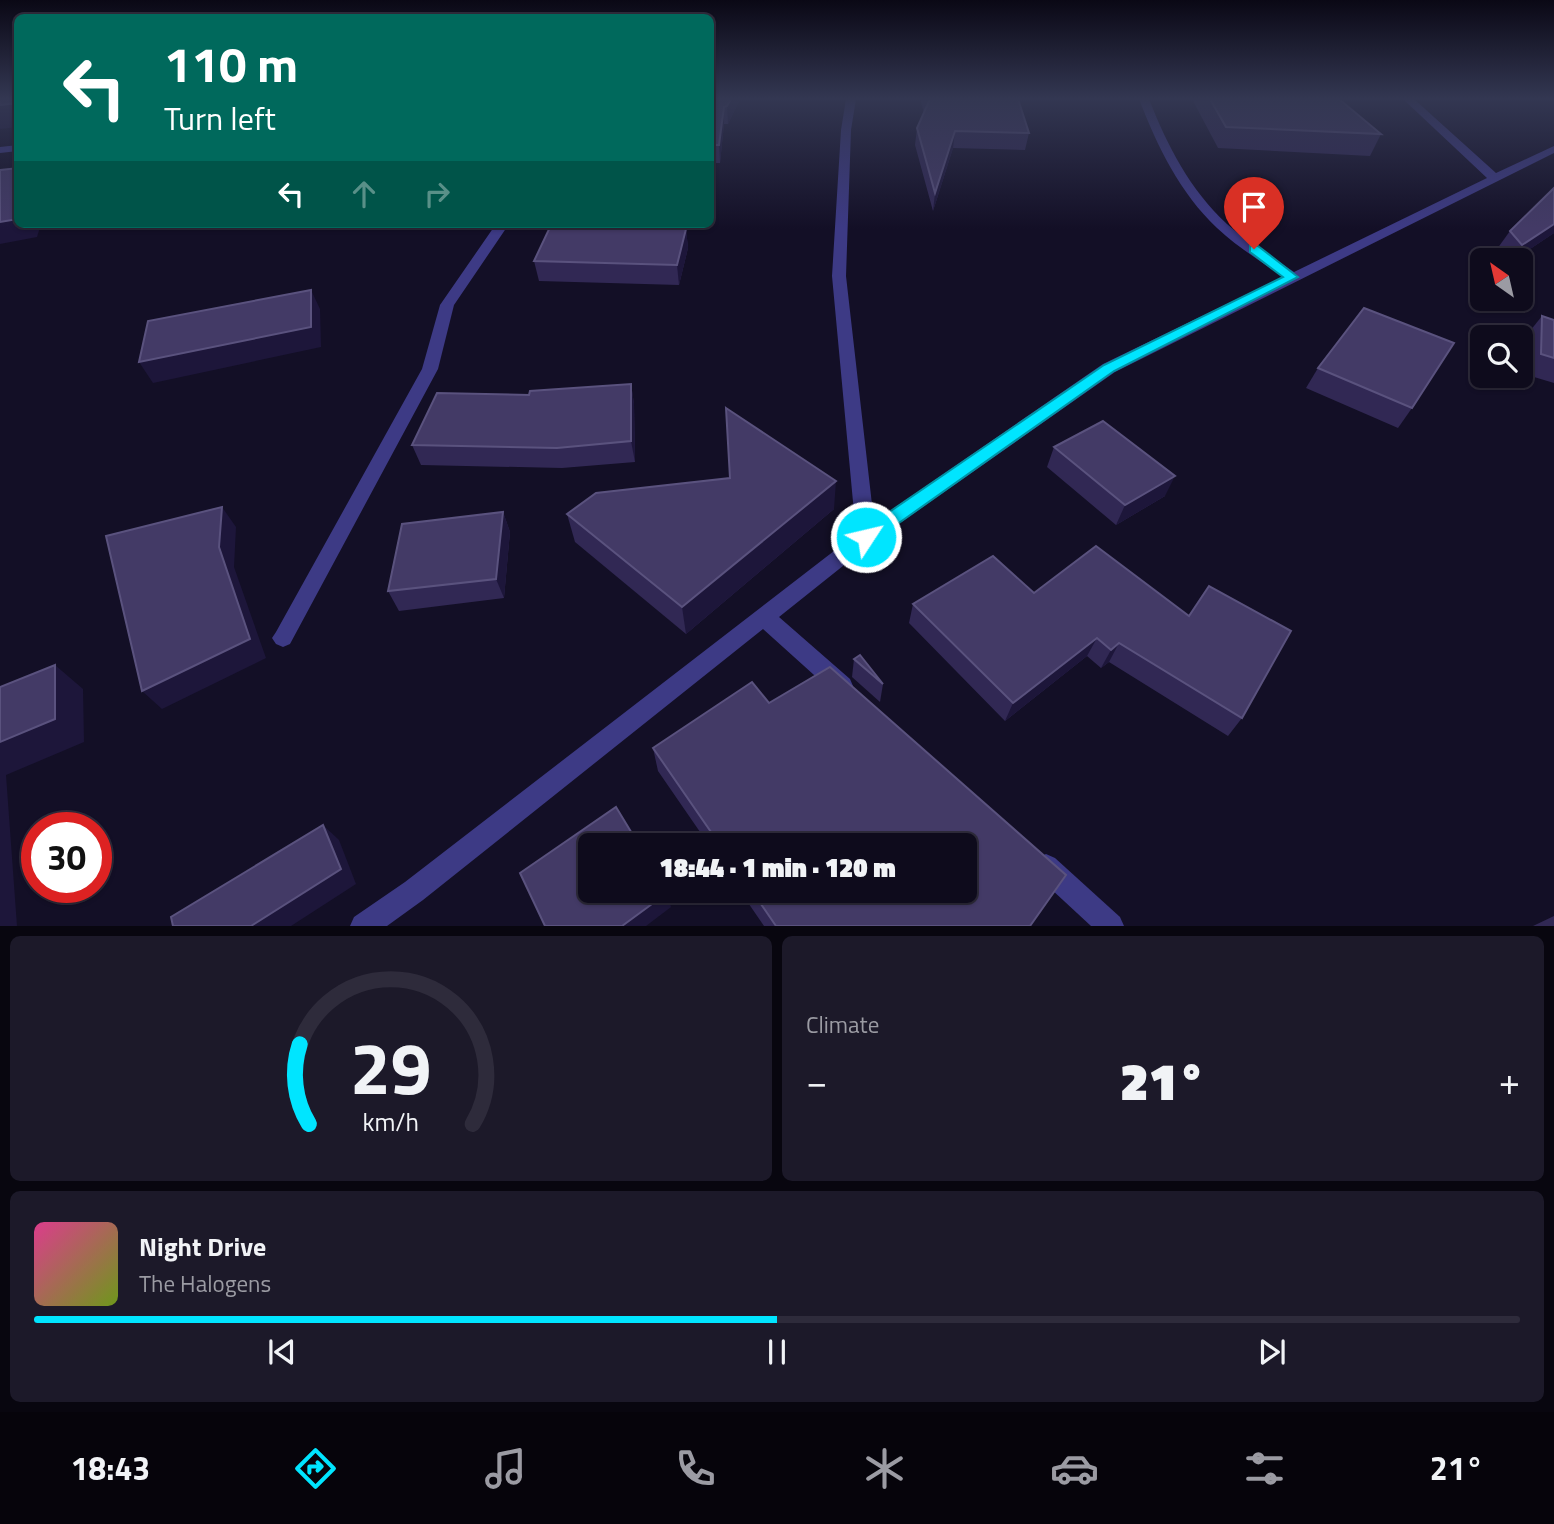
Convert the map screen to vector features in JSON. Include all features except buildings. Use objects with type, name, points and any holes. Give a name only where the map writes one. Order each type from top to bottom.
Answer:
[{"type":"street","points":[[845,142],[839,275],[866,537]]},
{"type":"street","points":[[1162,142],[1191,191],[1216,221],[1292,277]]},
{"type":"street","points":[[1455,142],[1494,178]]},
{"type":"street","points":[[363,926],[414,891],[866,537],[1109,368],[1554,149]]},
{"type":"street","points":[[283,638],[430,369],[447,305],[500,228]]},
{"type":"street","points":[[764,617],[856,698]]},
{"type":"street","points":[[1029,853],[1111,926]]},
{"type":"route","points":[[866,537],[1109,368],[1292,277],[1254,249]]}]
